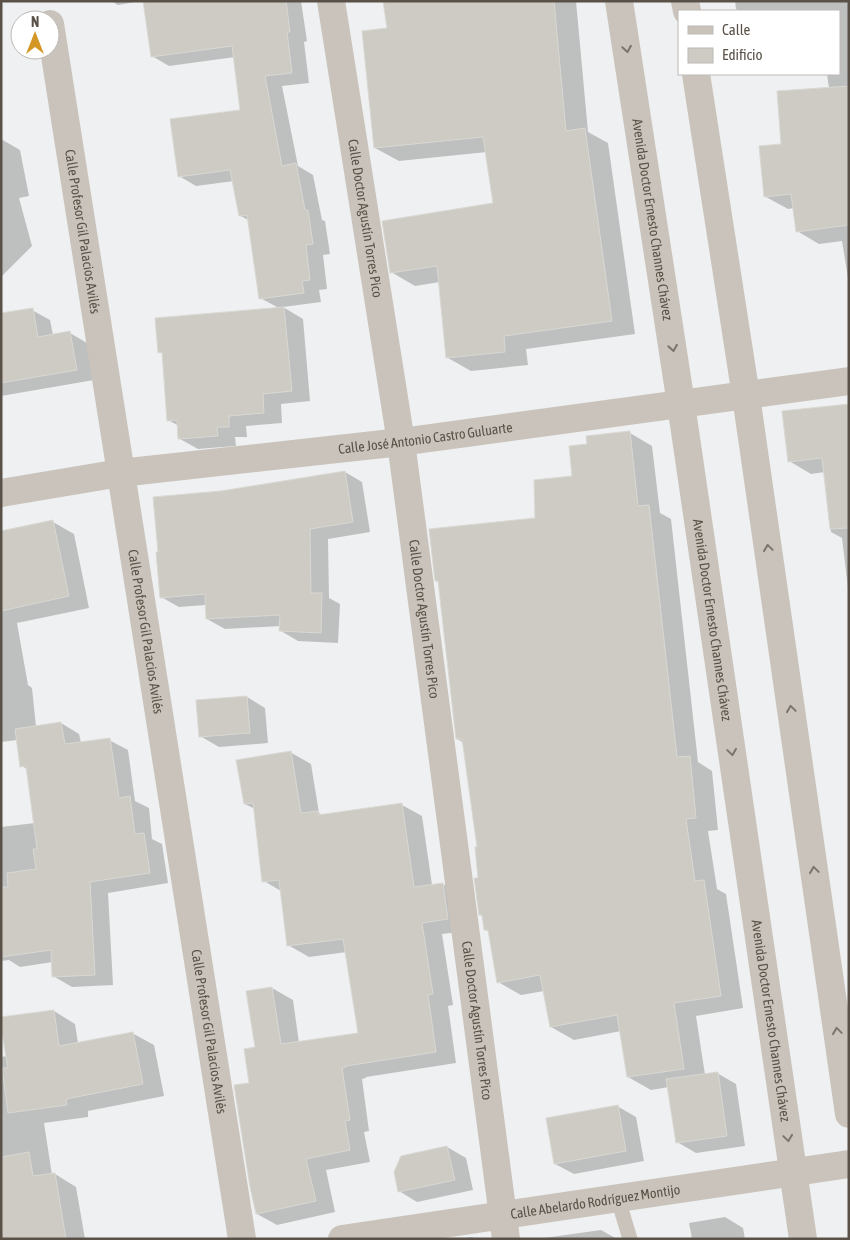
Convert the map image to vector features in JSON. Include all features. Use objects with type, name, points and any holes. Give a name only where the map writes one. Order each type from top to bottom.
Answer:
[{"type":"street","name":"Calle Doctor Agustín Torres Pico","points":[[330,1],[401,442],[504,1227]]},
{"type":"street","name":"Avenida Doctor Ernesto Channes Chávez","points":[[619,1],[681,404],[803,1239]]},
{"type":"street","name":"Calle Profesor Gil Palacios Avilés","points":[[56,60],[242,1239]]},
{"type":"street","points":[[696,75],[746,396],[849,1114]]},
{"type":"street","name":"Calle José Antonio Castro Guluarte","points":[[1,493],[120,473],[401,442],[849,381]]},
{"type":"street","name":"Calle Abelardo Rodríguez Montijo","points":[[342,1239],[504,1227],[618,1199],[849,1164]]},
{"type":"lane","points":[[618,1199],[630,1239]]},
{"type":"building","points":[[143,1],[286,1],[290,32],[287,32],[292,73],[265,76],[282,166],[296,163],[305,210],[308,210],[313,244],[306,245],[310,280],[302,281],[304,293],[259,299],[247,215],[239,216],[230,170],[178,177],[170,119],[240,110],[232,46],[151,57]]},
{"type":"building","points":[[383,1],[554,1],[566,131],[585,128],[612,321],[504,336],[505,352],[446,358],[437,266],[390,273],[382,221],[493,203],[483,137],[374,148],[362,31],[387,28]]},
{"type":"building","points":[[849,86],[849,225],[796,232],[791,194],[764,197],[759,146],[781,144],[777,91]]},
{"type":"building","points":[[284,307],[292,391],[263,394],[264,413],[229,416],[229,427],[217,427],[218,436],[178,439],[177,420],[167,421],[162,352],[158,353],[155,318]]},
{"type":"building","points":[[33,308],[38,337],[70,331],[77,370],[1,383],[1,313]]},
{"type":"building","points":[[849,404],[849,528],[830,529],[822,458],[788,462],[782,411]]},
{"type":"building","points":[[630,431],[638,506],[649,505],[677,757],[690,756],[696,818],[686,819],[695,881],[704,880],[721,996],[674,1003],[684,1069],[627,1077],[617,1015],[550,1027],[540,975],[497,983],[488,930],[484,930],[482,915],[479,915],[474,878],[478,878],[475,847],[477,847],[462,739],[456,739],[438,581],[435,581],[429,529],[535,518],[534,480],[572,476],[569,446],[587,444],[586,436]]},
{"type":"building","points":[[345,471],[353,522],[310,529],[311,593],[322,593],[321,633],[279,631],[280,615],[206,619],[205,594],[160,598],[153,497],[221,491]]},
{"type":"building","points":[[53,520],[69,596],[1,611],[1,531]]},
{"type":"building","points":[[247,696],[250,733],[199,737],[196,700]]},
{"type":"building","points":[[61,722],[65,744],[110,738],[119,798],[130,796],[135,834],[144,833],[150,873],[90,882],[95,975],[52,977],[51,950],[1,957],[1,887],[8,887],[7,873],[36,869],[33,849],[37,849],[26,766],[20,767],[15,729]]},
{"type":"building","points":[[291,751],[301,813],[318,811],[318,815],[402,803],[414,887],[443,883],[448,919],[422,923],[433,994],[428,995],[436,1052],[342,1068],[350,1120],[345,1121],[350,1150],[306,1159],[316,1201],[256,1214],[234,1085],[249,1083],[244,1049],[255,1047],[246,991],[272,987],[281,1044],[358,1033],[343,939],[287,946],[279,880],[262,882],[253,803],[244,804],[236,760]]},
{"type":"building","points":[[54,1010],[59,1046],[133,1032],[143,1084],[66,1099],[67,1105],[8,1113],[2,1068],[8,1068],[1,1017]]},
{"type":"building","points":[[718,1072],[727,1136],[676,1143],[666,1079]]},
{"type":"building","points":[[618,1105],[626,1151],[554,1164],[546,1118]]},
{"type":"building","points":[[447,1146],[455,1180],[398,1192],[394,1172],[401,1156]]},
{"type":"building","points":[[29,1152],[33,1176],[55,1173],[66,1239],[1,1239],[1,1157]]}]
